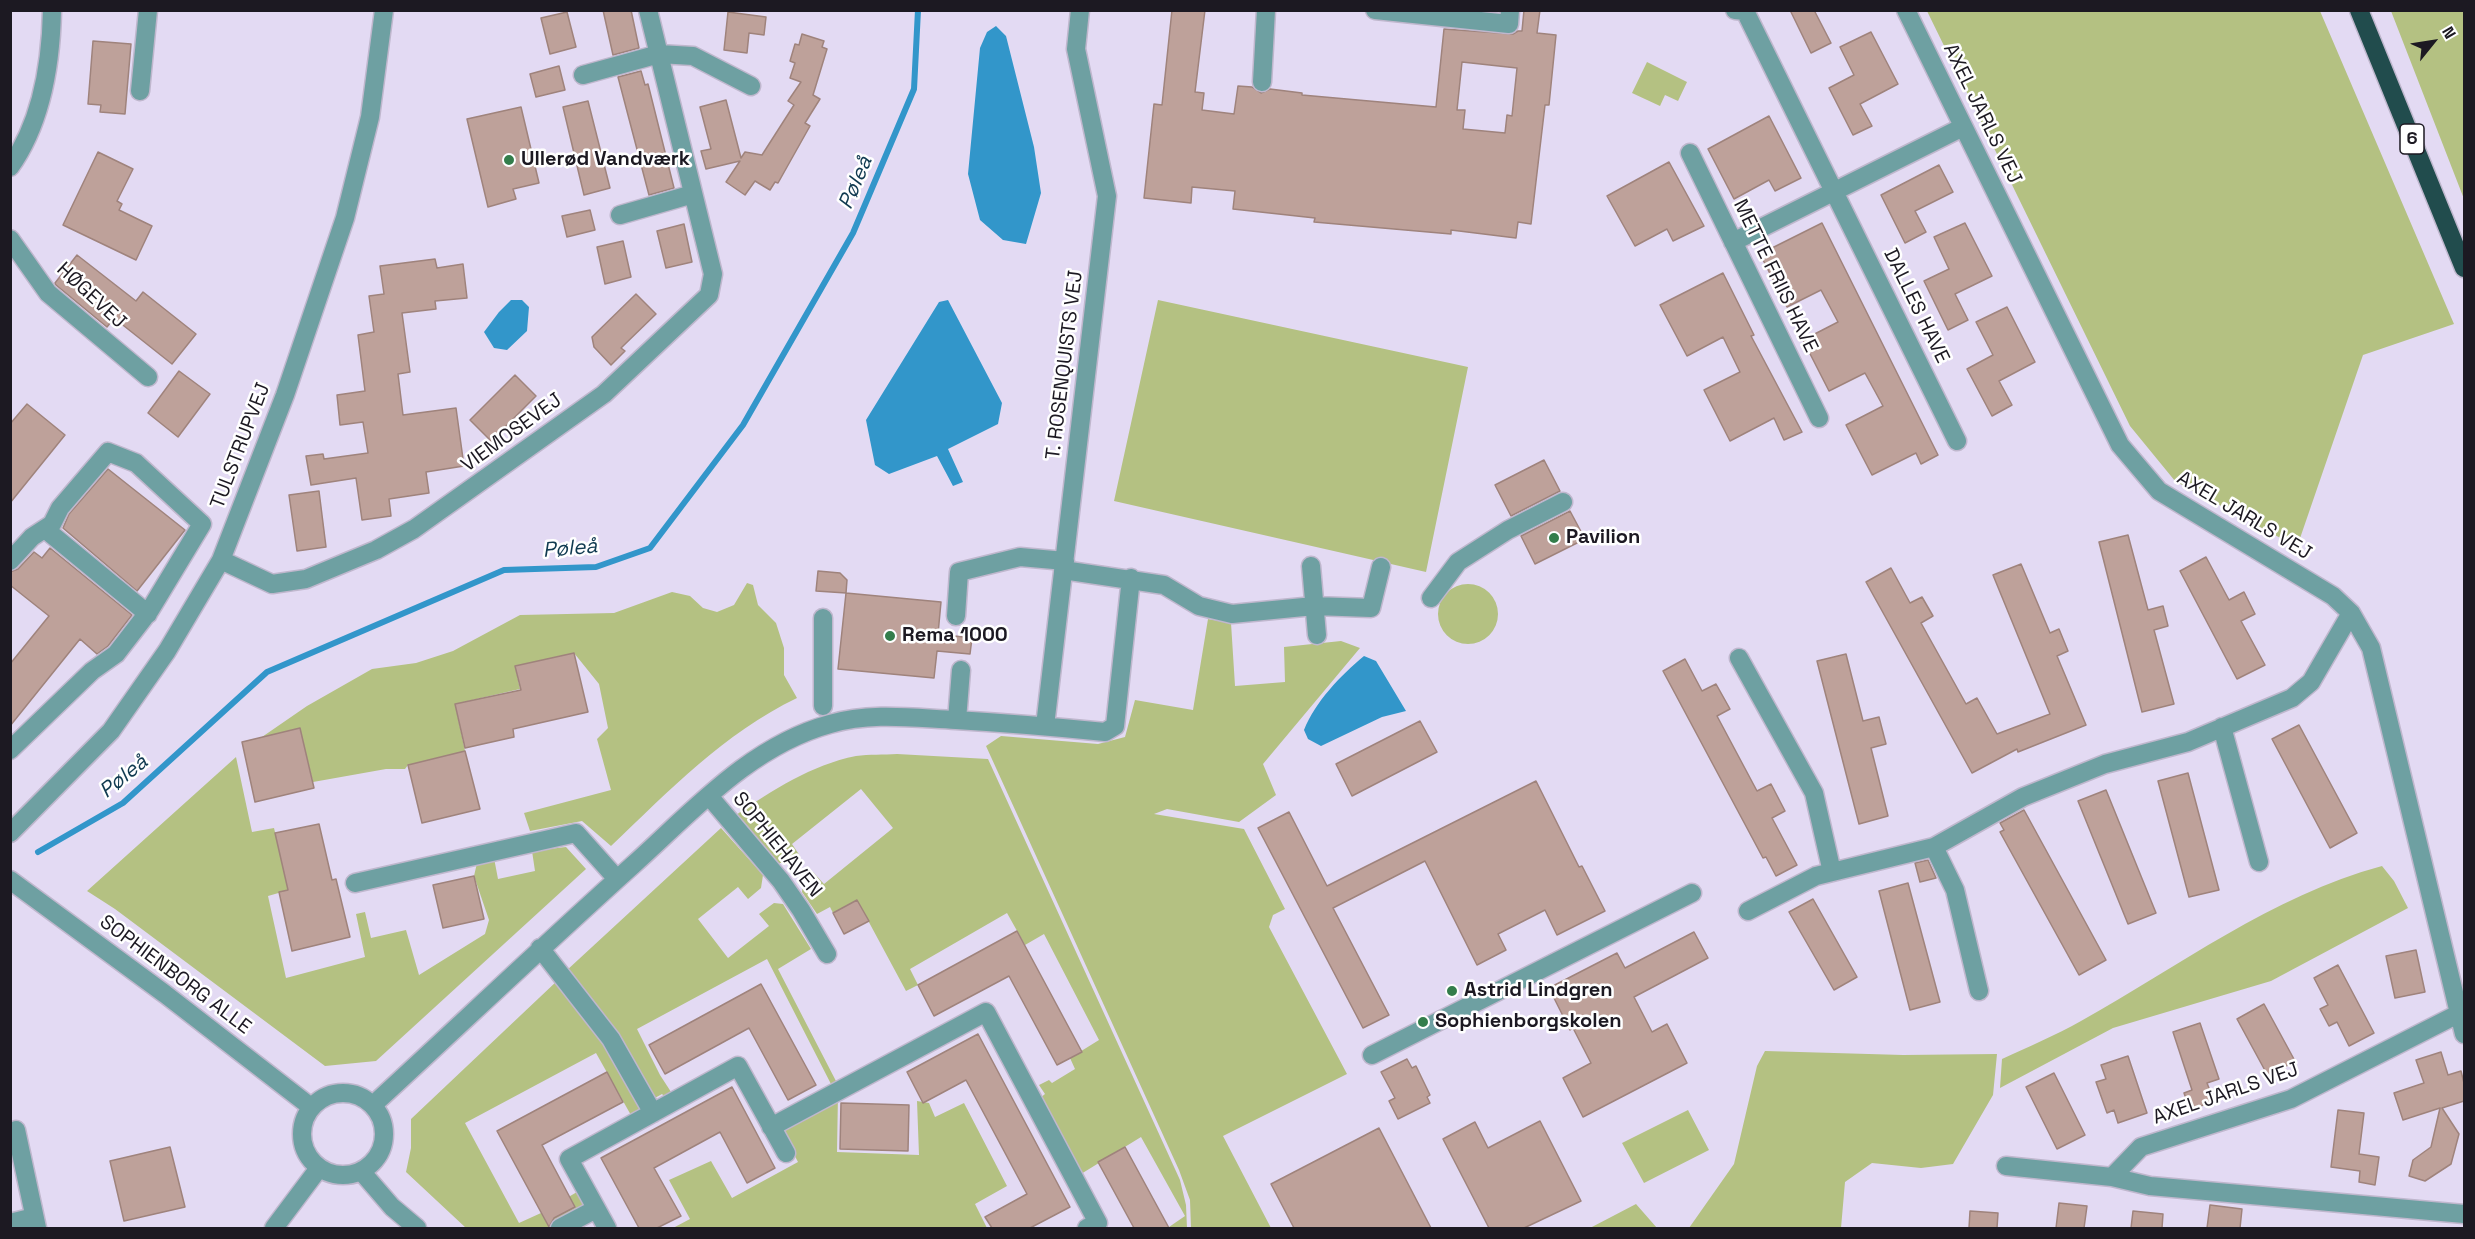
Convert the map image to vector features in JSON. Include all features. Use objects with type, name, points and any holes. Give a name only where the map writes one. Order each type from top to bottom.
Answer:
[{"type":"highway","name":"6","points":[[2359,10],[2464,268]]},
{"type":"street","points":[[10,167],[17,157],[39,106],[51,49],[52,10]]},
{"type":"street","points":[[140,91],[148,10]]},
{"type":"street","name":"TULSTRUPVEJ","points":[[10,833],[111,731],[167,651],[221,560],[285,395],[345,218],[370,117],[384,10]]},
{"type":"street","name":"VIEMOSEVEJ","points":[[221,560],[272,584],[306,579],[376,550],[426,523],[604,394],[709,295],[713,274],[648,10]]},
{"type":"street","name":"T. ROSENQUISTS VEJ","points":[[1045,726],[1107,196],[1077,49],[1080,10]]},
{"type":"street","points":[[1262,82],[1266,10]]},
{"type":"street","points":[[1375,10],[1509,24],[1510,10]]},
{"type":"street","name":"DALLES HAVE","points":[[1735,10],[1745,12],[1957,441]]},
{"type":"street","name":"AXEL JARLS VEJ","points":[[1906,10],[2120,445],[2159,491],[2333,596],[2350,613],[2371,648],[2464,1035]]},
{"type":"street","points":[[582,75],[658,54],[693,56],[751,86]]},
{"type":"street","points":[[1733,242],[1963,127]]},
{"type":"street","name":"METTE FRIIS HAVE","points":[[1690,153],[1819,418]]},
{"type":"street","points":[[620,215],[693,194]]},
{"type":"street","name":"HØGEVEJ","points":[[10,239],[48,293],[148,377]]},
{"type":"street","points":[[10,561],[32,537],[52,524],[60,508],[108,452],[136,463],[202,524],[148,614],[116,654],[92,671],[10,750]]},
{"type":"street","points":[[1431,598],[1458,562],[1508,530],[1563,502]]},
{"type":"street","points":[[45,529],[148,614]]},
{"type":"street","points":[[956,616],[959,572],[1020,557],[1164,585],[1199,606],[1232,614],[1314,606],[1371,608],[1381,567]]},
{"type":"street","points":[[1311,566],[1317,635]]},
{"type":"street","points":[[373,1105],[540,948],[709,796],[751,760],[791,737],[830,723],[866,717],[902,716],[1105,732],[1115,726],[1131,578]]},
{"type":"street","points":[[1748,911],[1816,876],[1934,847],[2023,797],[2105,764],[2188,742],[2292,698],[2311,682],[2350,613]]},
{"type":"street","points":[[823,618],[823,706]]},
{"type":"street","points":[[1739,658],[1814,793],[1832,872]]},
{"type":"street","points":[[957,720],[961,670]]},
{"type":"street","points":[[2222,727],[2259,862]]},
{"type":"street","name":"SOPHIEHAVEN","points":[[709,796],[781,881],[801,910],[826,954]]},
{"type":"street","points":[[355,883],[576,833],[616,879]]},
{"type":"street","points":[[1934,847],[1955,890],[1979,991]]},
{"type":"street","name":"SOPHIENBORG ALLE","points":[[10,880],[165,994],[311,1107]]},
{"type":"street","points":[[1372,1055],[1692,893]]},
{"type":"street","points":[[540,948],[611,1039],[653,1113]]},
{"type":"street","points":[[771,1127],[986,1012],[1098,1223],[1087,1228]]},
{"type":"street","name":"AXEL JARLS VEJ","points":[[2112,1177],[2142,1147],[2291,1099],[2458,1014]]},
{"type":"street","points":[[607,1228],[569,1159],[738,1066],[786,1153]]},
{"type":"street","points":[[341,1092],[360,1096],[373,1105],[384,1124],[385,1139],[376,1159],[361,1171],[344,1176],[319,1168],[309,1158],[303,1146],[301,1132],[304,1119],[311,1107],[320,1099],[341,1092]]},
{"type":"street","points":[[10,1222],[36,1222],[16,1130]]},
{"type":"street","points":[[2006,1166],[2112,1177],[2150,1186],[2464,1214]]},
{"type":"street","points":[[274,1228],[319,1168]]},
{"type":"street","points":[[361,1171],[392,1207],[417,1228]]},
{"type":"street","points":[[560,1228],[596,1209]]},
{"type":"green space","points":[[1927,11],[2320,11],[2454,324],[2363,355],[2297,547],[2175,481],[2130,426]]},
{"type":"green space","points":[[2391,11],[2464,11],[2464,199]]},
{"type":"green space","points":[[1647,62],[1687,82],[1678,101],[1665,95],[1660,106],[1632,93]]},
{"type":"green space","points":[[1158,300],[1468,367],[1426,572],[1114,501]]},
{"type":"green space","points":[[747,583],[753,585],[758,605],[776,623],[784,648],[784,675],[797,698],[745,728],[698,764],[611,846],[582,821],[530,831],[524,813],[611,790],[597,739],[608,728],[599,684],[574,653],[515,666],[520,689],[455,704],[465,751],[408,765],[405,769],[386,769],[313,782],[300,729],[262,737],[307,706],[372,669],[416,663],[453,651],[520,615],[614,613],[672,592],[690,596],[703,608],[717,612],[734,605]]},
{"type":"green space","points":[[1462,584],[1474,584],[1485,589],[1493,597],[1498,614],[1496,626],[1485,639],[1474,644],[1462,644],[1451,639],[1443,631],[1438,620],[1438,608],[1443,597],[1451,589]]},
{"type":"green space","points":[[1208,619],[1231,623],[1235,686],[1285,682],[1284,647],[1341,641],[1360,648],[1263,764],[1276,795],[1239,822],[1167,809],[1154,814],[1244,829],[1285,909],[1273,915],[1269,927],[1347,1074],[1223,1136],[1271,1228],[1191,1228],[1190,1200],[1179,1170],[986,746],[1001,736],[1098,744],[1125,737],[1135,700],[1193,710]]},
{"type":"green space","points":[[897,754],[988,759],[1180,1180],[1186,1205],[1187,1228],[1169,1227],[1185,1216],[1141,1137],[1081,1174],[1040,1098],[1045,1094],[1039,1085],[1049,1080],[1052,1083],[1075,1069],[1070,1058],[1099,1040],[1044,934],[1025,945],[1007,913],[910,969],[918,985],[906,991],[857,900],[833,913],[830,907],[817,914],[802,892],[803,880],[813,872],[824,884],[893,828],[861,789],[792,844],[800,856],[792,863],[778,863],[736,815],[778,788],[823,766],[856,756]]},
{"type":"green space","points":[[236,757],[252,832],[274,828],[289,890],[268,896],[286,978],[365,957],[356,914],[365,912],[371,938],[406,930],[419,975],[485,934],[489,920],[474,876],[477,863],[494,858],[498,879],[535,871],[532,851],[566,847],[586,869],[376,1061],[325,1066],[115,909],[87,891]]},
{"type":"green space","points":[[721,828],[763,875],[761,888],[748,899],[738,887],[698,919],[728,958],[769,926],[759,914],[774,903],[783,904],[811,949],[778,969],[837,1083],[832,1086],[767,959],[637,1029],[660,1075],[673,1095],[666,1098],[662,1094],[653,1099],[566,971]]},
{"type":"green space","points":[[2382,866],[2394,881],[2408,908],[2271,981],[2113,1028],[2000,1088],[2002,1059],[2081,1021],[2264,914],[2341,879]]},
{"type":"green space","points":[[558,980],[609,1045],[645,1110],[632,1117],[596,1053],[465,1123],[519,1223],[577,1192],[586,1209],[550,1228],[466,1228],[406,1172],[411,1148],[411,1119]]},
{"type":"green space","points":[[1765,1051],[1903,1055],[1997,1054],[1993,1095],[1953,1164],[1921,1168],[1872,1163],[1845,1182],[1841,1228],[1689,1228],[1734,1164],[1757,1066]]},
{"type":"green space","points":[[838,1093],[837,1152],[919,1155],[917,1101],[929,1103],[935,1117],[964,1103],[1007,1186],[975,1204],[987,1228],[673,1228],[690,1219],[669,1180],[711,1161],[732,1198],[798,1162],[781,1130]]},
{"type":"green space","points":[[1688,1110],[1709,1150],[1644,1183],[1622,1143]]},
{"type":"green space","points":[[1636,1204],[1657,1228],[1590,1228]]},
{"type":"water","points":[[996,26],[1006,36],[1034,147],[1041,193],[1026,244],[1003,240],[980,220],[968,174],[980,48],[987,32]]},
{"type":"water","points":[[511,300],[522,300],[529,307],[527,331],[507,350],[494,348],[484,332]]},
{"type":"water","points":[[948,300],[1002,403],[998,424],[948,449],[963,482],[953,486],[937,456],[889,474],[875,465],[866,420],[939,302]]},
{"type":"water","points":[[1364,656],[1376,661],[1406,711],[1382,717],[1321,746],[1308,739],[1304,730],[1315,709],[1346,672]]},
{"type":"building","points":[[603,10],[631,10],[639,48],[613,55]]},
{"type":"building","points":[[1172,10],[1205,10],[1195,92],[1204,93],[1202,110],[1234,114],[1238,86],[1252,87],[1261,93],[1270,89],[1302,93],[1302,95],[1436,107],[1444,29],[1513,34],[1522,31],[1524,10],[1540,10],[1537,33],[1556,35],[1549,105],[1545,105],[1531,224],[1518,222],[1516,238],[1451,230],[1451,234],[1314,222],[1315,218],[1233,209],[1235,191],[1192,187],[1191,203],[1144,198],[1154,104],[1162,105]],"holes":[[[1462,62],[1517,68],[1512,116],[1507,115],[1505,133],[1463,129],[1465,110],[1457,110]]]},
{"type":"building","points":[[1790,10],[1814,10],[1831,43],[1811,53]]},
{"type":"building","points":[[567,12],[576,47],[550,54],[541,18]]},
{"type":"building","points":[[728,12],[766,17],[764,35],[749,33],[747,53],[724,50]]},
{"type":"building","points":[[1871,32],[1898,84],[1860,104],[1872,126],[1853,135],[1829,88],[1854,75],[1840,47]]},
{"type":"building","points":[[802,34],[824,41],[822,47],[827,49],[813,95],[820,99],[805,123],[810,126],[778,183],[775,182],[770,190],[755,181],[745,195],[726,182],[740,161],[706,169],[701,151],[711,149],[700,107],[726,100],[741,158],[745,152],[762,155],[794,105],[788,101],[801,82],[790,78],[795,63],[790,61],[795,44],[799,45]]},
{"type":"building","points":[[93,41],[131,44],[125,114],[100,112],[101,105],[88,104]]},
{"type":"building","points":[[559,66],[565,90],[536,97],[530,74]]},
{"type":"building","points":[[641,71],[645,85],[648,84],[674,188],[649,195],[618,77]]},
{"type":"building","points":[[588,101],[610,188],[584,195],[563,107]]},
{"type":"building","name":"Ullerød Vandværk","points":[[521,107],[539,183],[513,189],[516,199],[488,207],[467,119]]},
{"type":"building","points":[[1769,116],[1801,178],[1775,191],[1769,180],[1734,199],[1708,149]]},
{"type":"building","points":[[98,152],[133,169],[117,201],[122,204],[119,210],[152,226],[136,260],[63,225]]},
{"type":"building","points":[[1669,162],[1704,226],[1673,241],[1667,229],[1635,246],[1607,196]]},
{"type":"building","points":[[1939,165],[1953,192],[1915,211],[1926,232],[1905,243],[1881,195]]},
{"type":"building","points":[[590,210],[595,230],[567,237],[562,216]]},
{"type":"building","points":[[1822,223],[1938,455],[1921,464],[1916,453],[1872,475],[1846,425],[1883,406],[1865,373],[1829,391],[1803,340],[1838,322],[1821,290],[1787,307],[1760,254]]},
{"type":"building","points":[[1965,223],[1992,276],[1955,294],[1968,320],[1948,330],[1924,281],[1949,269],[1934,237]]},
{"type":"building","points":[[684,224],[692,262],[666,268],[657,231]]},
{"type":"building","points":[[623,241],[631,277],[605,284],[597,247]]},
{"type":"building","points":[[77,255],[136,301],[143,292],[196,334],[172,364],[114,318],[107,327],[56,285],[55,283]]},
{"type":"building","points":[[435,259],[437,268],[463,264],[467,298],[435,301],[436,309],[402,313],[410,372],[398,374],[403,415],[456,408],[464,466],[426,472],[429,493],[389,499],[391,516],[362,520],[356,478],[311,485],[306,456],[323,454],[324,459],[368,453],[363,422],[340,425],[337,395],[365,391],[358,335],[374,332],[369,296],[384,294],[380,266]]},
{"type":"building","points":[[1723,273],[1754,335],[1751,336],[1802,432],[1784,440],[1774,418],[1730,441],[1704,390],[1740,372],[1723,337],[1687,356],[1660,305]]},
{"type":"building","points":[[636,294],[656,314],[621,348],[625,351],[611,365],[594,347],[592,337]]},
{"type":"building","points":[[2007,307],[2035,362],[1999,381],[2012,405],[1992,416],[1967,369],[1993,355],[1976,322]]},
{"type":"building","points":[[179,371],[210,394],[178,437],[148,413]]},
{"type":"building","points":[[515,375],[536,396],[491,441],[470,420]]},
{"type":"building","points":[[27,404],[65,435],[10,503],[10,424]]},
{"type":"building","points":[[1544,460],[1560,491],[1511,516],[1495,485]]},
{"type":"building","points":[[108,469],[185,530],[137,591],[63,528],[69,514]]},
{"type":"building","points":[[319,491],[326,547],[297,551],[289,495]]},
{"type":"building","name":"Pavilion","points":[[1570,511],[1585,539],[1535,564],[1521,536]]},
{"type":"building","points":[[2128,535],[2148,610],[2163,606],[2168,626],[2154,630],[2174,704],[2142,712],[2099,542]]},
{"type":"building","points":[[50,548],[132,615],[108,646],[97,654],[80,639],[10,726],[10,664],[49,616],[10,585],[10,572],[18,569],[34,552],[42,558]]},
{"type":"building","points":[[2206,557],[2229,600],[2244,592],[2255,614],[2241,621],[2265,665],[2237,679],[2180,571]]},
{"type":"building","points":[[2021,564],[2050,633],[2059,629],[2068,651],[2057,656],[2086,725],[2018,752],[2017,749],[1972,773],[1866,582],[1891,568],[1910,603],[1922,597],[1933,616],[1921,623],[1966,704],[1977,698],[1997,734],[2050,714],[1993,575]]},
{"type":"building","points":[[818,571],[840,573],[847,580],[846,593],[816,591]]},
{"type":"building","name":"Rema 1000","points":[[846,593],[941,602],[938,634],[972,638],[970,654],[937,651],[934,678],[838,669]]},
{"type":"building","points":[[574,653],[588,712],[513,729],[514,737],[465,748],[455,704],[521,690],[515,666]]},
{"type":"building","points":[[1846,654],[1863,721],[1879,717],[1886,744],[1871,748],[1888,816],[1859,824],[1817,661]]},
{"type":"building","points":[[1685,659],[1702,691],[1716,684],[1730,709],[1717,716],[1757,791],[1771,784],[1785,811],[1772,818],[1797,865],[1776,876],[1766,857],[1763,858],[1663,671]]},
{"type":"building","points":[[1420,721],[1437,752],[1352,796],[1336,764]]},
{"type":"building","points":[[2299,725],[2357,833],[2330,848],[2272,739]]},
{"type":"building","points":[[300,728],[314,788],[255,802],[242,742]]},
{"type":"building","points":[[465,751],[480,809],[422,823],[408,765]]},
{"type":"building","points":[[2188,773],[2219,890],[2189,897],[2158,781]]},
{"type":"building","points":[[1536,781],[1579,867],[1582,866],[1605,911],[1557,935],[1545,910],[1498,934],[1506,950],[1477,965],[1425,861],[1333,908],[1389,1015],[1363,1028],[1258,828],[1289,812],[1327,886]]},
{"type":"building","points":[[2106,790],[2156,913],[2128,924],[2078,801]]},
{"type":"building","points":[[2024,810],[2106,960],[2079,975],[2000,832],[2004,830],[2000,823]]},
{"type":"building","points":[[319,824],[332,880],[336,879],[350,937],[292,951],[279,892],[288,890],[275,833]]},
{"type":"building","points":[[1928,860],[1936,878],[1920,882],[1915,863]]},
{"type":"building","points":[[474,876],[484,919],[443,928],[433,885]]},
{"type":"building","points":[[1908,883],[1940,1002],[1910,1010],[1879,891]]},
{"type":"building","points":[[1813,899],[1857,977],[1834,990],[1789,912]]},
{"type":"building","points":[[857,900],[869,921],[844,934],[833,913]]},
{"type":"building","points":[[1017,931],[1082,1052],[1057,1065],[1009,976],[934,1016],[918,985]]},
{"type":"building","points":[[1694,932],[1708,958],[1634,997],[1652,1032],[1667,1024],[1687,1063],[1583,1117],[1563,1078],[1591,1063],[1573,1028],[1570,1030],[1549,988],[1617,953],[1625,968]]},
{"type":"building","points":[[2416,950],[2425,992],[2395,998],[2386,956]]},
{"type":"building","points":[[2338,965],[2374,1033],[2349,1046],[2337,1022],[2329,1026],[2320,1009],[2328,1005],[2314,978]]},
{"type":"building","points":[[761,984],[816,1085],[788,1100],[749,1028],[665,1074],[649,1045]]},
{"type":"building","points":[[2264,1004],[2295,1061],[2268,1076],[2237,1019]]},
{"type":"building","points":[[2200,1023],[2219,1079],[2207,1083],[2214,1101],[2190,1110],[2184,1093],[2192,1090],[2173,1032]]},
{"type":"building","points":[[978,1034],[1070,1207],[1030,1228],[992,1228],[985,1217],[1027,1194],[966,1080],[923,1103],[907,1072]]},
{"type":"building","points":[[2441,1052],[2448,1075],[2461,1071],[2464,1101],[2442,1108],[2459,1134],[2451,1164],[2425,1181],[2409,1176],[2413,1160],[2431,1147],[2440,1108],[2403,1120],[2394,1093],[2424,1083],[2416,1060]]},
{"type":"building","points":[[2128,1056],[2147,1113],[2118,1123],[2114,1110],[2107,1113],[2096,1082],[2106,1079],[2101,1065]]},
{"type":"building","points":[[1407,1059],[1412,1068],[1416,1066],[1430,1095],[1427,1097],[1430,1103],[1398,1119],[1389,1101],[1395,1098],[1381,1072]]},
{"type":"building","points":[[607,1072],[623,1102],[542,1145],[575,1207],[554,1218],[549,1227],[497,1131]]},
{"type":"building","points":[[2054,1073],[2085,1135],[2057,1149],[2026,1087]]},
{"type":"building","points":[[732,1087],[775,1168],[747,1183],[720,1132],[654,1168],[681,1216],[657,1228],[639,1228],[601,1158]]},
{"type":"building","points":[[841,1103],[909,1105],[908,1151],[840,1149]]},
{"type":"building","points":[[2338,1110],[2364,1113],[2359,1154],[2379,1157],[2375,1185],[2359,1182],[2360,1171],[2331,1167]]},
{"type":"building","points":[[1540,1121],[1581,1201],[1524,1228],[1489,1228],[1443,1139],[1475,1122],[1488,1148]]},
{"type":"building","points":[[1379,1128],[1431,1228],[1294,1228],[1271,1184]]},
{"type":"building","points":[[170,1147],[185,1207],[124,1221],[110,1161]]},
{"type":"building","points":[[1125,1147],[1169,1228],[1134,1228],[1098,1162]]},
{"type":"building","points":[[2059,1203],[2087,1206],[2084,1228],[2056,1228]]},
{"type":"building","points":[[2210,1205],[2242,1209],[2240,1228],[2207,1228]]},
{"type":"building","points":[[1970,1211],[1998,1213],[1997,1228],[1969,1228]]},
{"type":"building","points":[[2133,1211],[2163,1214],[2162,1228],[2131,1228]]},
{"type":"waterway","name":"Pøleå","points":[[38,852],[123,803],[267,672],[504,570],[596,567],[650,548],[743,425],[853,233],[914,89],[918,10]]},
{"type":"place","name":"Ullerød Vandværk","points":[[509,160]]},
{"type":"place","name":"Pavilion","points":[[1554,538]]},
{"type":"place","name":"Rema 1000","points":[[890,636]]},
{"type":"place","name":"Astrid Lindgren","points":[[1452,991]]},
{"type":"place","name":"Sophienborgskolen","points":[[1423,1022]]}]
